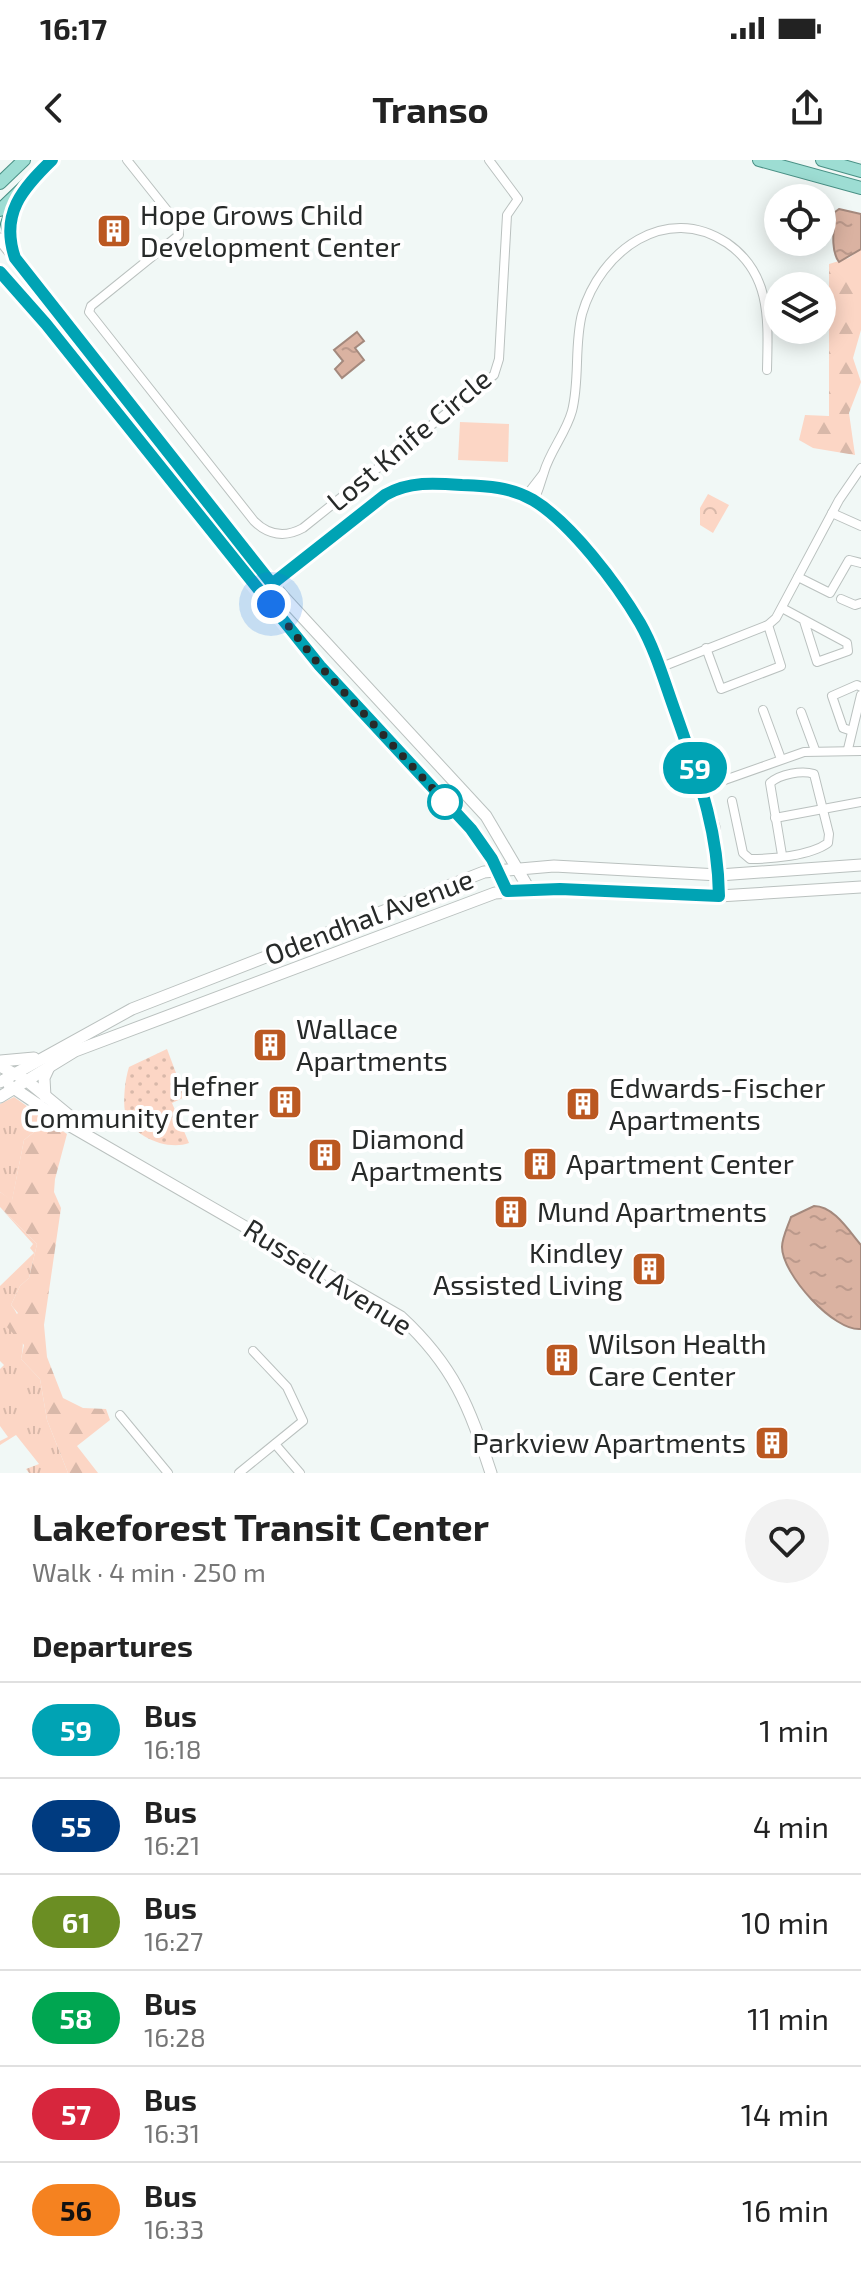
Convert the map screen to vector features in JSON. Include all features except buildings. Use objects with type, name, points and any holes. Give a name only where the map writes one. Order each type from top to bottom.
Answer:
[{"type":"main road","points":[[2,180],[24,160]]},
{"type":"main road","points":[[0,210],[52,160]]},
{"type":"main road","points":[[759,160],[861,188]]},
{"type":"main road","points":[[822,160],[861,171]]},
{"type":"main road","points":[[15,258],[7,224],[20,191]]},
{"type":"street","name":"Lost Knife Circle","points":[[127,160],[178,224],[179,235],[91,306],[90,315],[254,521],[264,530],[284,534],[303,528],[494,375],[499,359],[507,216],[518,199],[489,160]]},
{"type":"street","points":[[530,498],[573,409],[585,306],[608,264],[640,237],[671,228],[704,232],[728,244],[750,264],[759,280],[767,308],[767,370]]},
{"type":"street","points":[[0,239],[272,584],[486,816],[529,889]]},
{"type":"street","points":[[0,273],[320,666],[471,829],[498,870],[507,891]]},
{"type":"street","points":[[659,668],[768,625],[782,608],[832,513],[861,468]]},
{"type":"street","points":[[261,592],[385,495],[402,487],[432,483],[490,486],[530,498],[555,516],[593,559],[641,626],[659,668],[714,827],[719,896]]},
{"type":"street","points":[[832,513],[861,526]]},
{"type":"street","points":[[798,577],[830,593],[849,560],[861,563]]},
{"type":"street","points":[[841,599],[855,605],[861,603]]},
{"type":"street","points":[[782,608],[847,643],[848,651],[817,662],[804,621]]},
{"type":"street","points":[[706,648],[721,689],[735,684],[781,666],[768,625]]},
{"type":"street","points":[[852,731],[843,728],[832,696],[857,685],[861,687]]},
{"type":"street","points":[[848,749],[861,695]]},
{"type":"street","points":[[763,710],[781,759]]},
{"type":"street","points":[[801,712],[815,750]]},
{"type":"street","points":[[702,788],[815,750],[861,751]]},
{"type":"street","points":[[732,801],[746,856],[782,855],[828,843],[824,808],[814,774],[777,778],[768,788],[782,855]]},
{"type":"street","points":[[775,818],[861,802]]},
{"type":"street","name":"Odendhal Avenue","points":[[4,1082],[26,1080],[50,1059],[132,1009],[475,875],[518,868],[719,875],[861,865]]},
{"type":"street","points":[[560,889],[609,886],[625,871]]},
{"type":"street","name":"Odendhal Avenue","points":[[0,1097],[4,1082],[13,1073],[462,903],[507,891],[560,889],[719,896],[861,887]]},
{"type":"street","points":[[0,1064],[50,1059],[44,1078],[45,1097]]},
{"type":"street","name":"Russell Avenue","points":[[0,1064],[141,1165]]},
{"type":"street","name":"Russell Avenue","points":[[4,1082],[67,1124],[401,1317],[427,1341],[460,1388],[491,1473]]},
{"type":"street","points":[[239,1473],[303,1421],[287,1387],[253,1351]]},
{"type":"street","points":[[120,1415],[168,1473]]},
{"type":"street","points":[[275,1444],[300,1473]]},
{"type":"green space","points":[[861,249],[861,330],[853,358],[861,382],[849,413],[855,455],[813,448],[799,440],[805,415],[829,416],[829,344],[836,344],[836,272],[829,272],[829,264],[849,258]]},
{"type":"green space","points":[[460,422],[509,424],[508,462],[458,460]]},
{"type":"green space","points":[[708,494],[729,505],[713,533],[700,525],[700,508]]},
{"type":"green space","points":[[167,1049],[185,1097],[172,1103],[189,1143],[180,1145],[161,1143],[142,1135],[125,1112],[129,1067]]},
{"type":"green space","points":[[14,1097],[48,1121],[24,1140],[12,1201],[0,1192],[0,1104]]},
{"type":"green space","points":[[48,1121],[67,1134],[55,1179],[54,1192],[61,1208],[44,1325],[47,1357],[63,1398],[83,1408],[106,1409],[110,1420],[77,1446],[98,1473],[68,1473],[47,1420],[40,1379],[21,1359],[24,1345],[5,1325],[18,1313],[11,1305],[20,1286],[29,1278],[37,1244],[0,1207],[0,1192],[12,1200],[24,1140]]},
{"type":"green space","points":[[0,1207],[37,1244],[29,1278],[20,1286],[11,1305],[22,1330],[21,1359],[40,1379],[47,1420],[68,1473],[29,1473],[26,1469],[39,1464],[16,1435],[0,1445],[0,1441],[8,1437],[0,1426],[0,1369],[4,1365],[0,1361],[0,1286],[34,1253],[30,1248],[33,1244]]},
{"type":"water","points":[[839,209],[861,214],[861,249],[839,262],[836,256],[836,211]]},
{"type":"water","points":[[357,332],[364,341],[355,348],[364,360],[342,378],[335,369],[343,361],[334,350]]},
{"type":"water","points":[[814,1206],[828,1210],[861,1245],[861,1329],[837,1321],[824,1311],[800,1286],[784,1258],[782,1243],[791,1217]]},
{"type":"bus line","name":"59","points":[[0,272],[46,324],[320,666],[471,829],[492,859],[507,891],[560,889],[719,896],[714,827],[648,639],[629,606],[555,516],[517,492],[490,486],[432,483],[402,487],[385,495],[272,584],[131,401],[15,258],[7,228],[11,208],[20,191],[52,160]]},
{"type":"place","name":"Hope Grows Child Development Center","points":[[114,231]]},
{"type":"place","name":"Wallace Apartments","points":[[270,1045]]},
{"type":"place","name":"Hefner Community Center","points":[[285,1102]]},
{"type":"place","name":"Edwards-Fischer Apartments","points":[[583,1104]]},
{"type":"place","name":"Diamond Apartments","points":[[325,1155]]},
{"type":"place","name":"Apartment Center","points":[[540,1164]]},
{"type":"place","name":"Mund Apartments","points":[[511,1212]]},
{"type":"place","name":"Kindley Assisted Living","points":[[649,1269]]},
{"type":"place","name":"Wilson Health Care Center","points":[[562,1360]]},
{"type":"place","name":"Parkview Apartments","points":[[772,1443]]},
{"type":"route","points":[[271,604],[320,666],[445,802]]}]
